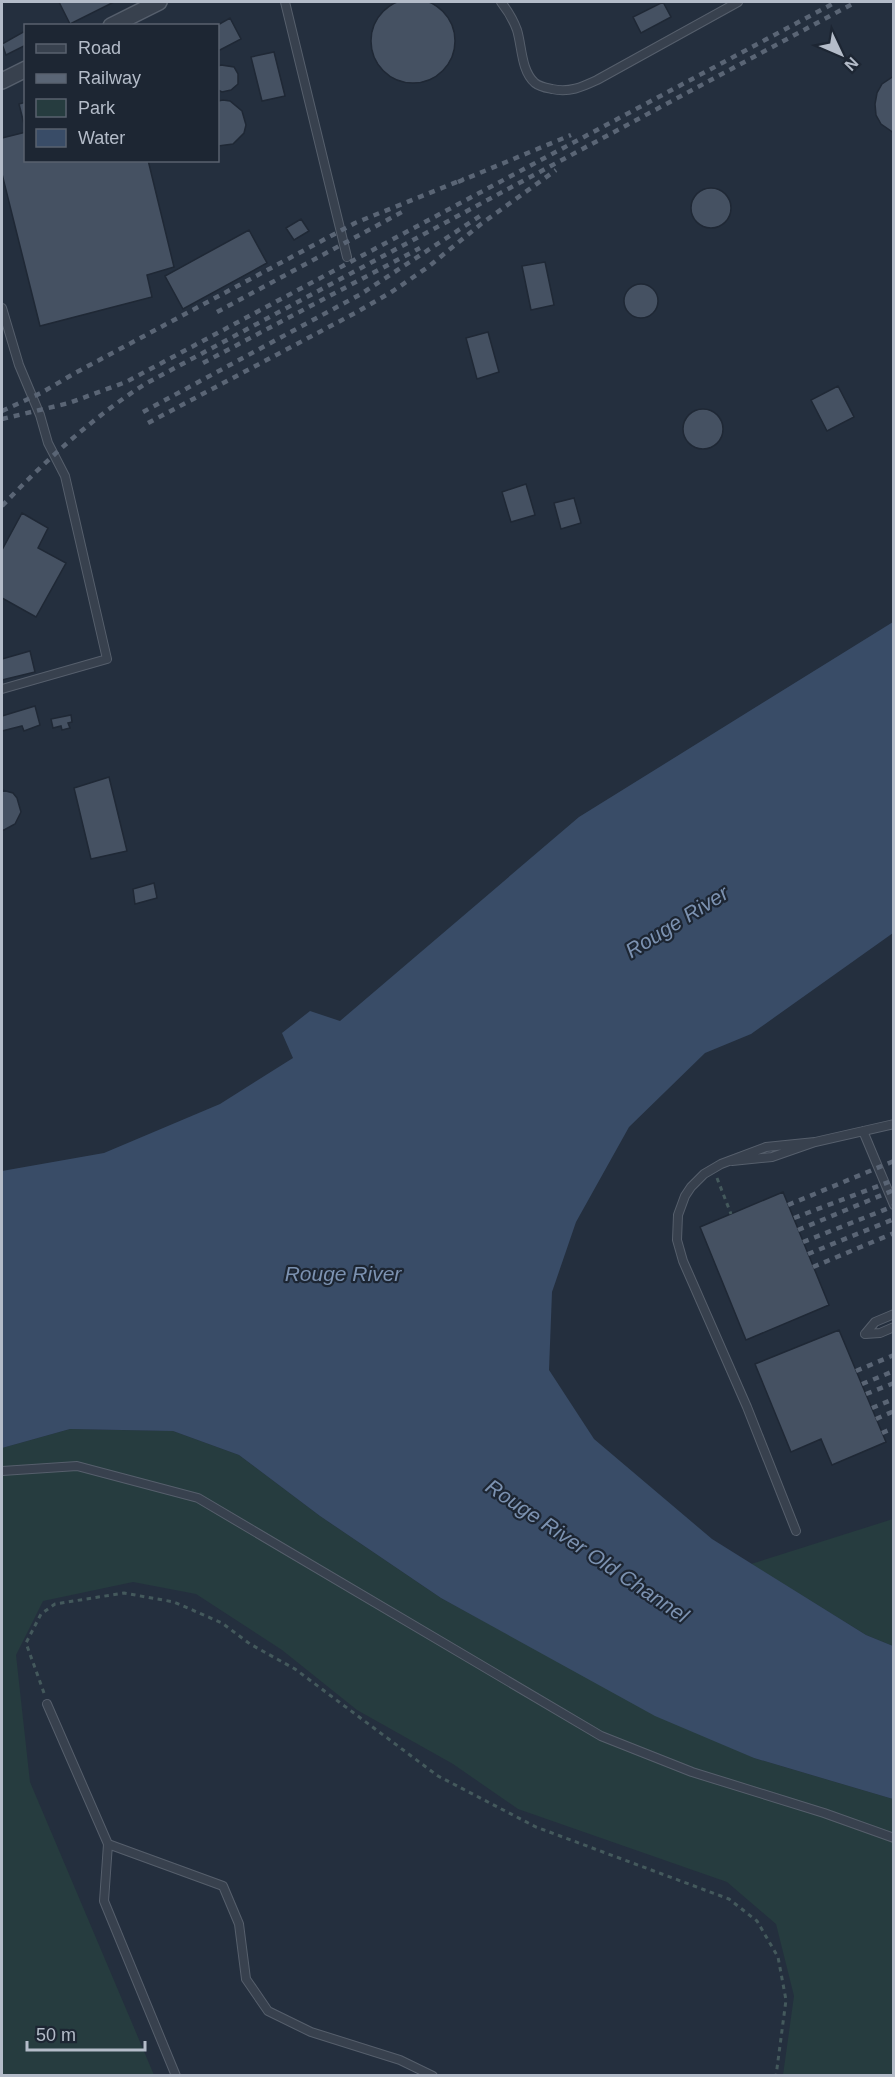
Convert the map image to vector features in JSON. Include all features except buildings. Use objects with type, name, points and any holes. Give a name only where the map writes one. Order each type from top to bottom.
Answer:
[{"type":"street","points":[[115,24],[159,2]]},
{"type":"street","points":[[2,81],[24,70]]},
{"type":"lane","points":[[285,2],[347,257]]},
{"type":"lane","points":[[501,2],[511,14],[530,76],[542,86],[562,91],[579,88],[597,80],[738,2]]},
{"type":"lane","points":[[2,308],[19,365],[40,415],[48,443],[65,476],[107,660],[2,690]]},
{"type":"lane","points":[[796,1531],[747,1407],[679,1251],[677,1223],[681,1205],[691,1187],[713,1168],[732,1161],[772,1156],[815,1142],[894,1124]]},
{"type":"lane","points":[[863,1131],[894,1205]]},
{"type":"lane","points":[[894,1314],[875,1322],[865,1334],[880,1333],[894,1328]]},
{"type":"lane","points":[[2,1471],[77,1466],[198,1498],[601,1736],[692,1772],[824,1813],[894,1838]]},
{"type":"lane","points":[[47,1704],[108,1844],[104,1900],[176,2076]]},
{"type":"lane","points":[[108,1844],[223,1886],[239,1924],[246,1979],[268,2011],[311,2032],[400,2060],[433,2076]]},
{"type":"path","points":[[713,1168],[731,1214]]},
{"type":"path","points":[[47,1704],[26,1643],[41,1614],[55,1604],[124,1593],[174,1602],[222,1623],[250,1644],[295,1669],[438,1776],[536,1827],[729,1899],[757,1921],[778,1957],[786,2000],[776,2076]]},
{"type":"green space","points":[[70,1429],[173,1431],[239,1455],[320,1516],[441,1598],[563,1664],[754,1758],[893,1799],[893,2075],[783,2075],[794,1996],[776,1924],[727,1882],[518,1809],[453,1764],[357,1710],[282,1650],[196,1594],[133,1582],[43,1601],[16,1655],[30,1782],[154,2075],[2,2076],[2,1448]]},
{"type":"green space","points":[[893,1519],[893,1646],[866,1635],[751,1564]]},
{"type":"water","name":"Rouge River","points":[[893,622],[893,933],[751,1034],[705,1053],[629,1127],[576,1222],[552,1292],[549,1370],[594,1439],[712,1539],[866,1635],[893,1646],[893,1799],[754,1758],[655,1716],[441,1598],[320,1516],[239,1455],[173,1431],[70,1429],[2,1448],[2,1171],[104,1153],[220,1104],[293,1058],[282,1033],[310,1011],[340,1021],[579,817]]},
{"type":"railway","points":[[2,419],[69,403],[126,382],[836,2]]},
{"type":"railway","points":[[2,506],[70,440],[145,384],[856,2]]},
{"type":"railway","points":[[458,182],[571,135]]},
{"type":"railway","points":[[148,423],[393,291],[556,170]]},
{"type":"railway","points":[[2,411],[41,393],[355,223],[464,179]]},
{"type":"railway","points":[[217,312],[402,212]]},
{"type":"railway","points":[[143,412],[361,294],[483,214]]},
{"type":"railway","points":[[203,363],[420,248]]},
{"type":"railway","points":[[788,1205],[894,1161]]},
{"type":"railway","points":[[794,1218],[894,1180]]},
{"type":"railway","points":[[798,1230],[894,1190]]},
{"type":"railway","points":[[803,1242],[894,1206]]},
{"type":"railway","points":[[808,1254],[894,1219]]},
{"type":"railway","points":[[813,1267],[894,1233]]},
{"type":"railway","points":[[856,1371],[894,1355]]},
{"type":"railway","points":[[862,1384],[894,1371]]},
{"type":"railway","points":[[866,1394],[894,1383]]},
{"type":"railway","points":[[872,1408],[894,1399]]},
{"type":"railway","points":[[876,1419],[894,1411]]},
{"type":"railway","points":[[882,1433],[894,1428]]},
{"type":"water label","name":"Rouge River Old Channel","points":[[587,1551]]}]
